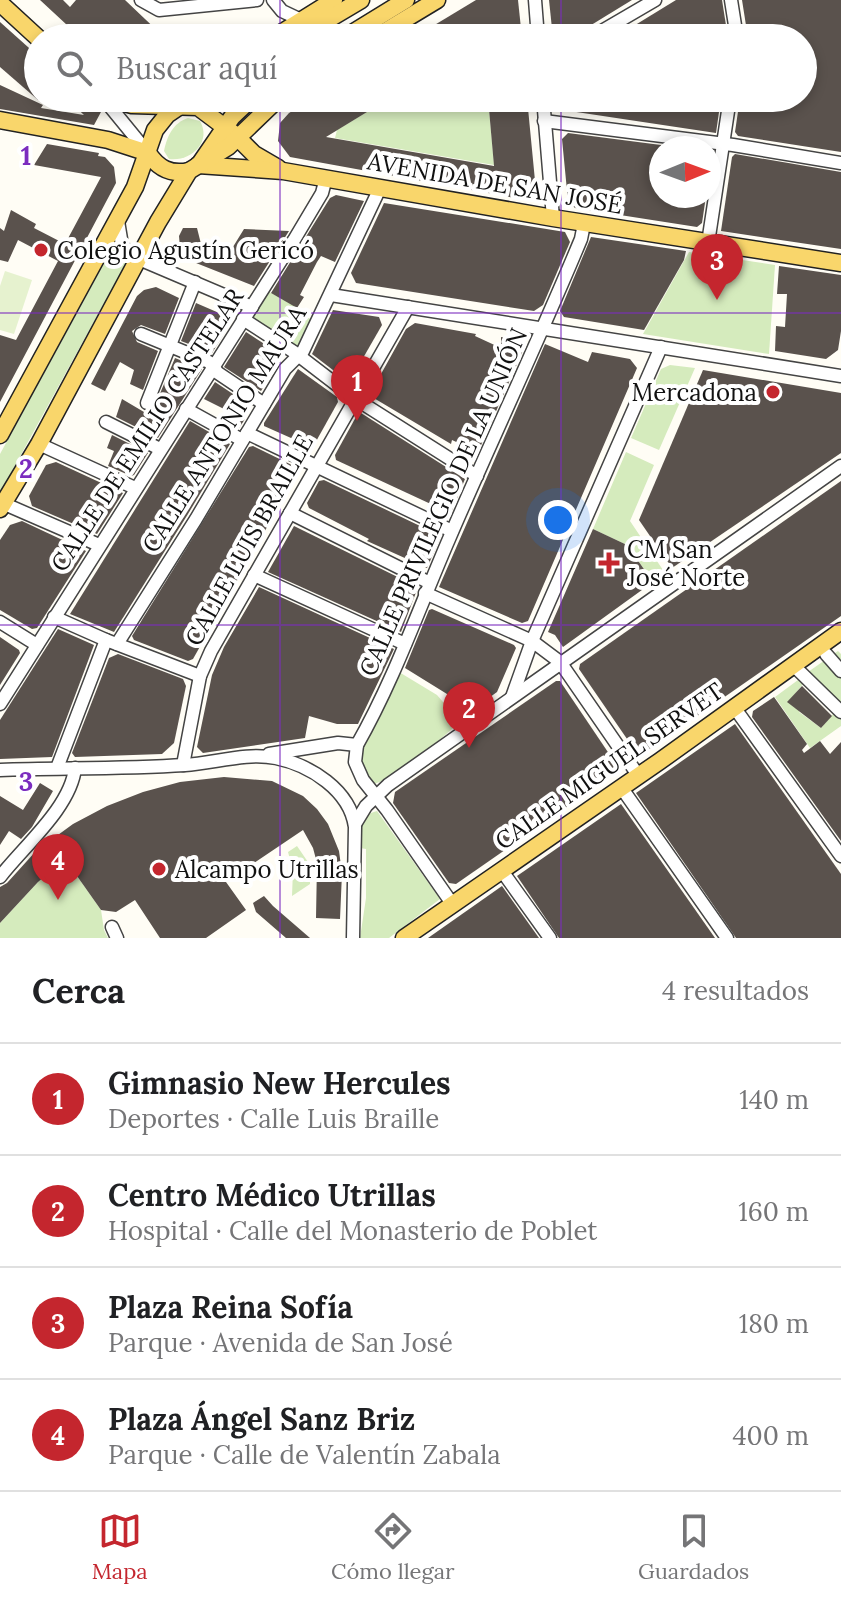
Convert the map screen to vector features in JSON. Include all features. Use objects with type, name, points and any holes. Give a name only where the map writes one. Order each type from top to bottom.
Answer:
[{"type":"main road","points":[[297,24],[334,0]]},
{"type":"main road","points":[[310,24],[361,0]]},
{"type":"main road","points":[[367,24],[406,0]]},
{"type":"main road","points":[[397,24],[437,0]]},
{"type":"main road","points":[[0,3],[24,25]]},
{"type":"main road","points":[[0,435],[138,182],[152,137],[162,120],[174,112]]},
{"type":"main road","name":"AVENIDA DE SAN JOSÉ","points":[[207,112],[254,154],[283,171]]},
{"type":"main road","points":[[1,505],[39,444],[138,259],[193,168],[238,112]]},
{"type":"main road","points":[[193,168],[213,158],[239,138],[265,112]]},
{"type":"main road","points":[[1,123],[108,140],[148,153]]},
{"type":"main road","name":"AVENIDA DE SAN JOSÉ","points":[[148,153],[163,169],[178,172],[193,168],[283,171],[580,223],[841,263]]},
{"type":"main road","name":"CALLE MIGUEL SERVET","points":[[404,938],[841,631]]},
{"type":"street","points":[[141,0],[159,10],[257,0]]},
{"type":"street","points":[[273,0],[282,11],[301,20]]},
{"type":"street","points":[[535,0],[537,24]]},
{"type":"street","points":[[614,24],[655,0]]},
{"type":"street","points":[[731,0],[735,24]]},
{"type":"street","points":[[282,11],[283,24]]},
{"type":"street","name":"AVENIDA DE SAN JOSÉ","points":[[115,112],[148,153]]},
{"type":"street","points":[[544,112],[553,218]]},
{"type":"street","points":[[708,243],[728,112]]},
{"type":"street","points":[[544,121],[841,163]]},
{"type":"street","name":"CALLE DE EMILIO CASTELAR","points":[[0,704],[252,307],[322,193],[326,178]]},
{"type":"street","name":"CALLE ANTONIO MAURA","points":[[57,768],[112,642],[285,369],[299,356],[380,188]]},
{"type":"street","points":[[118,221],[124,248],[138,259],[252,307]]},
{"type":"street","name":"CALLE PRIVILEGIO DE LA UNIÓN","points":[[357,745],[544,329],[581,239],[583,229],[580,223]]},
{"type":"street","points":[[147,403],[195,282]]},
{"type":"street","points":[[331,295],[841,376]]},
{"type":"street","name":"CALLE LUIS BRAILLE","points":[[183,765],[200,676],[211,651],[408,307]]},
{"type":"street","points":[[243,319],[354,398],[477,476]]},
{"type":"street","points":[[141,334],[213,365],[218,373],[264,404]]},
{"type":"street","points":[[512,697],[532,641],[661,347]]},
{"type":"street","points":[[186,409],[452,531]]},
{"type":"street","points":[[106,422],[160,449]]},
{"type":"street","points":[[39,444],[135,488]]},
{"type":"street","points":[[355,824],[376,796],[560,662],[841,466]]},
{"type":"street","points":[[1,505],[99,545]]},
{"type":"street","points":[[290,513],[532,641],[560,662],[638,775]]},
{"type":"street","points":[[254,575],[405,644]]},
{"type":"street","points":[[54,617],[200,676]]},
{"type":"street","points":[[0,622],[37,645]]},
{"type":"street","points":[[826,654],[841,671]]},
{"type":"street","points":[[794,666],[841,712]]},
{"type":"street","points":[[734,707],[841,856]]},
{"type":"street","points":[[0,770],[183,765],[338,743],[357,745],[356,768],[366,785],[453,905]]},
{"type":"street","points":[[259,756],[288,761],[315,774],[341,795],[355,824],[353,938]]},
{"type":"street","points":[[0,877],[32,841],[69,791],[75,768]]},
{"type":"street","points":[[621,787],[727,938]]},
{"type":"street","points":[[502,871],[550,938]]},
{"type":"green space","points":[[367,112],[489,112],[494,165],[335,138],[337,130]]},
{"type":"green space","points":[[188,118],[200,121],[203,129],[201,143],[192,154],[169,159],[164,151],[169,135],[178,123]]},
{"type":"green space","points":[[113,247],[118,248],[126,263],[0,493],[0,454]]},
{"type":"green space","points":[[689,252],[775,265],[769,354],[643,334]]},
{"type":"green space","points":[[5,271],[32,280],[14,334],[0,330],[0,286]]},
{"type":"green space","points":[[264,289],[298,308],[296,312],[315,321],[297,351],[249,318]]},
{"type":"green space","points":[[670,365],[695,368],[659,450],[631,438],[661,369]]},
{"type":"green space","points":[[626,452],[654,465],[630,521],[665,573],[653,582],[627,545],[593,529]]},
{"type":"green space","points":[[838,651],[841,654],[841,704],[808,672]]},
{"type":"green space","points":[[399,672],[437,695],[460,722],[404,768],[372,784],[361,770],[360,755]]},
{"type":"green space","points":[[798,680],[803,684],[790,700],[799,712],[821,728],[834,713],[841,719],[841,726],[810,748],[775,697]]},
{"type":"green space","points":[[377,811],[440,899],[389,938],[360,938],[366,898],[366,849],[360,848],[360,830],[363,820]]},
{"type":"green space","points":[[297,846],[310,865],[310,884],[292,896],[293,870],[288,852]]},
{"type":"green space","points":[[65,859],[101,910],[108,938],[0,938],[0,923],[38,882]]},
{"type":"building","points":[[40,0],[63,0],[70,7],[76,0],[125,0],[150,24],[66,24]]},
{"type":"building","points":[[476,0],[518,0],[521,24],[436,24]]},
{"type":"building","points":[[549,0],[632,0],[593,24],[552,24]]},
{"type":"building","points":[[676,0],[722,0],[726,24],[637,24]]},
{"type":"building","points":[[742,0],[841,0],[841,152],[738,136],[735,132],[738,112],[817,112],[817,24],[746,24]]},
{"type":"building","points":[[0,22],[24,43],[24,88],[0,67]]},
{"type":"building","points":[[0,85],[24,96],[24,112],[84,115],[81,112],[101,112],[94,125],[0,109]]},
{"type":"building","points":[[367,112],[326,137],[494,166],[489,112],[528,112],[536,191],[526,200],[290,157],[278,141],[280,123],[289,113]]},
{"type":"building","points":[[576,112],[719,112],[716,133]]},
{"type":"building","points":[[568,133],[649,143],[649,208],[704,208],[702,223],[697,227],[575,208],[568,201],[562,139]]},
{"type":"building","points":[[47,144],[99,153],[98,156],[105,157],[114,167],[116,183],[0,402],[0,335],[16,340],[58,261],[18,240],[8,262],[0,260],[0,228],[4,231],[11,210],[36,224],[34,228],[65,244],[101,177],[34,165]]},
{"type":"building","points":[[735,154],[841,172],[841,249],[721,231],[732,157]]},
{"type":"building","points":[[336,195],[364,201],[335,262],[321,256],[300,295],[304,297],[297,308],[271,293],[330,198]]},
{"type":"building","points":[[384,203],[565,232],[570,242],[543,305],[534,311],[356,283],[351,273]]},
{"type":"building","points":[[183,228],[197,228],[201,244],[228,255],[244,229],[289,231],[254,286],[191,261],[180,248],[179,236]]},
{"type":"building","points":[[591,237],[686,251],[684,260],[644,330],[564,317],[560,311]]},
{"type":"building","points":[[779,266],[841,275],[838,350],[826,359],[775,351],[776,326],[785,327],[787,294],[777,294]]},
{"type":"building","points":[[156,287],[179,298],[165,334],[141,325],[132,331],[137,342],[158,351],[143,390],[130,384],[134,370],[120,362],[105,391],[91,384],[137,296],[144,290]]},
{"type":"building","points":[[196,303],[233,319],[212,353],[181,341]]},
{"type":"building","points":[[333,310],[379,317],[382,325],[351,379],[346,380],[312,354]]},
{"type":"building","points":[[415,323],[476,334],[501,348],[501,337],[520,340],[524,348],[478,452],[452,440],[451,444],[372,397],[371,392],[406,329]]},
{"type":"building","points":[[246,332],[283,356],[261,391],[224,367]]},
{"type":"building","points":[[545,344],[588,362],[592,352],[630,359],[637,368],[528,621],[522,623],[439,587]]},
{"type":"building","points":[[175,358],[202,369],[158,438],[116,417],[122,399],[144,412],[153,410]]},
{"type":"building","points":[[298,369],[337,397],[338,402],[314,445],[309,446],[264,426]]},
{"type":"building","points":[[703,370],[841,393],[841,453],[672,568],[639,520]]},
{"type":"building","points":[[215,382],[245,402],[237,415],[245,419],[239,428],[225,420],[230,412],[204,399]]},
{"type":"building","points":[[361,413],[465,479],[452,510],[448,512],[336,460],[335,455]]},
{"type":"building","points":[[190,421],[230,444],[188,514],[114,632],[70,614]]},
{"type":"building","points":[[112,435],[148,453],[134,475],[108,466],[114,451],[107,448]]},
{"type":"building","points":[[253,446],[296,467],[298,472],[193,659],[188,661],[134,640],[132,636],[249,447]]},
{"type":"building","points":[[56,462],[123,493],[97,534],[32,506],[29,496],[46,465]]},
{"type":"building","points":[[324,480],[441,536],[427,568],[367,541],[369,539],[309,508],[307,503],[319,481]]},
{"type":"building","points":[[841,481],[841,616],[644,753],[636,752],[579,669],[580,664]]},
{"type":"building","points":[[22,521],[86,551],[37,628],[32,629],[0,610],[0,540],[10,525]]},
{"type":"building","points":[[294,526],[418,587],[401,632],[268,572]]},
{"type":"building","name":"CM San José Norte","points":[[593,529],[627,545],[653,582],[563,647],[555,635],[548,632]]},
{"type":"building","points":[[259,587],[394,649],[358,724],[337,724],[309,716],[305,738],[203,753],[197,747],[212,675],[224,647]]},
{"type":"building","points":[[432,609],[516,648],[497,692],[468,713],[459,712],[447,694],[405,668]]},
{"type":"building","points":[[58,629],[94,645],[52,757],[0,759],[0,720]]},
{"type":"building","points":[[0,637],[20,653],[0,685]]},
{"type":"building","points":[[118,654],[183,679],[186,686],[174,743],[162,754],[75,757],[72,753],[109,658]]},
{"type":"building","points":[[560,681],[618,767],[617,772],[456,884],[449,883],[393,803],[395,792]]},
{"type":"building","points":[[802,686],[832,716],[821,728],[787,702]]},
{"type":"building","points":[[774,697],[807,744],[802,750],[804,753],[820,741],[830,754],[841,742],[841,841],[752,717],[753,711]]},
{"type":"building","points":[[735,724],[841,874],[841,938],[736,938],[636,793]]},
{"type":"building","points":[[224,777],[272,781],[303,796],[317,809],[328,824],[339,851],[342,873],[340,919],[316,918],[317,863],[303,830],[226,882],[246,910],[206,938],[160,938],[135,900],[116,912],[101,910],[65,859],[38,882],[0,923],[0,887],[36,851],[73,824],[143,792],[180,782]]},
{"type":"building","points":[[40,783],[53,791],[32,827],[21,839],[9,831],[0,845],[0,796],[23,810]]},
{"type":"building","points":[[621,804],[715,938],[559,938],[517,876]]},
{"type":"building","points":[[502,886],[539,938],[428,938]]},
{"type":"building","points":[[264,896],[310,938],[286,938],[256,912],[253,903]]},
{"type":"place","name":"Colegio Agustín Gericó","points":[[41,250]]},
{"type":"place","name":"Plaza Reina Sofía","points":[[717,300]]},
{"type":"place","name":"Mercadona","points":[[773,392]]},
{"type":"place","name":"Gimnasio New Hercules","points":[[357,421]]},
{"type":"place","name":"CM San José Norte","points":[[609,563]]},
{"type":"place","name":"Centro Médico Utrillas","points":[[469,748]]},
{"type":"place","name":"Alcampo Utrillas","points":[[159,869]]},
{"type":"place","name":"Plaza Ángel Sanz Briz","points":[[58,900]]}]
